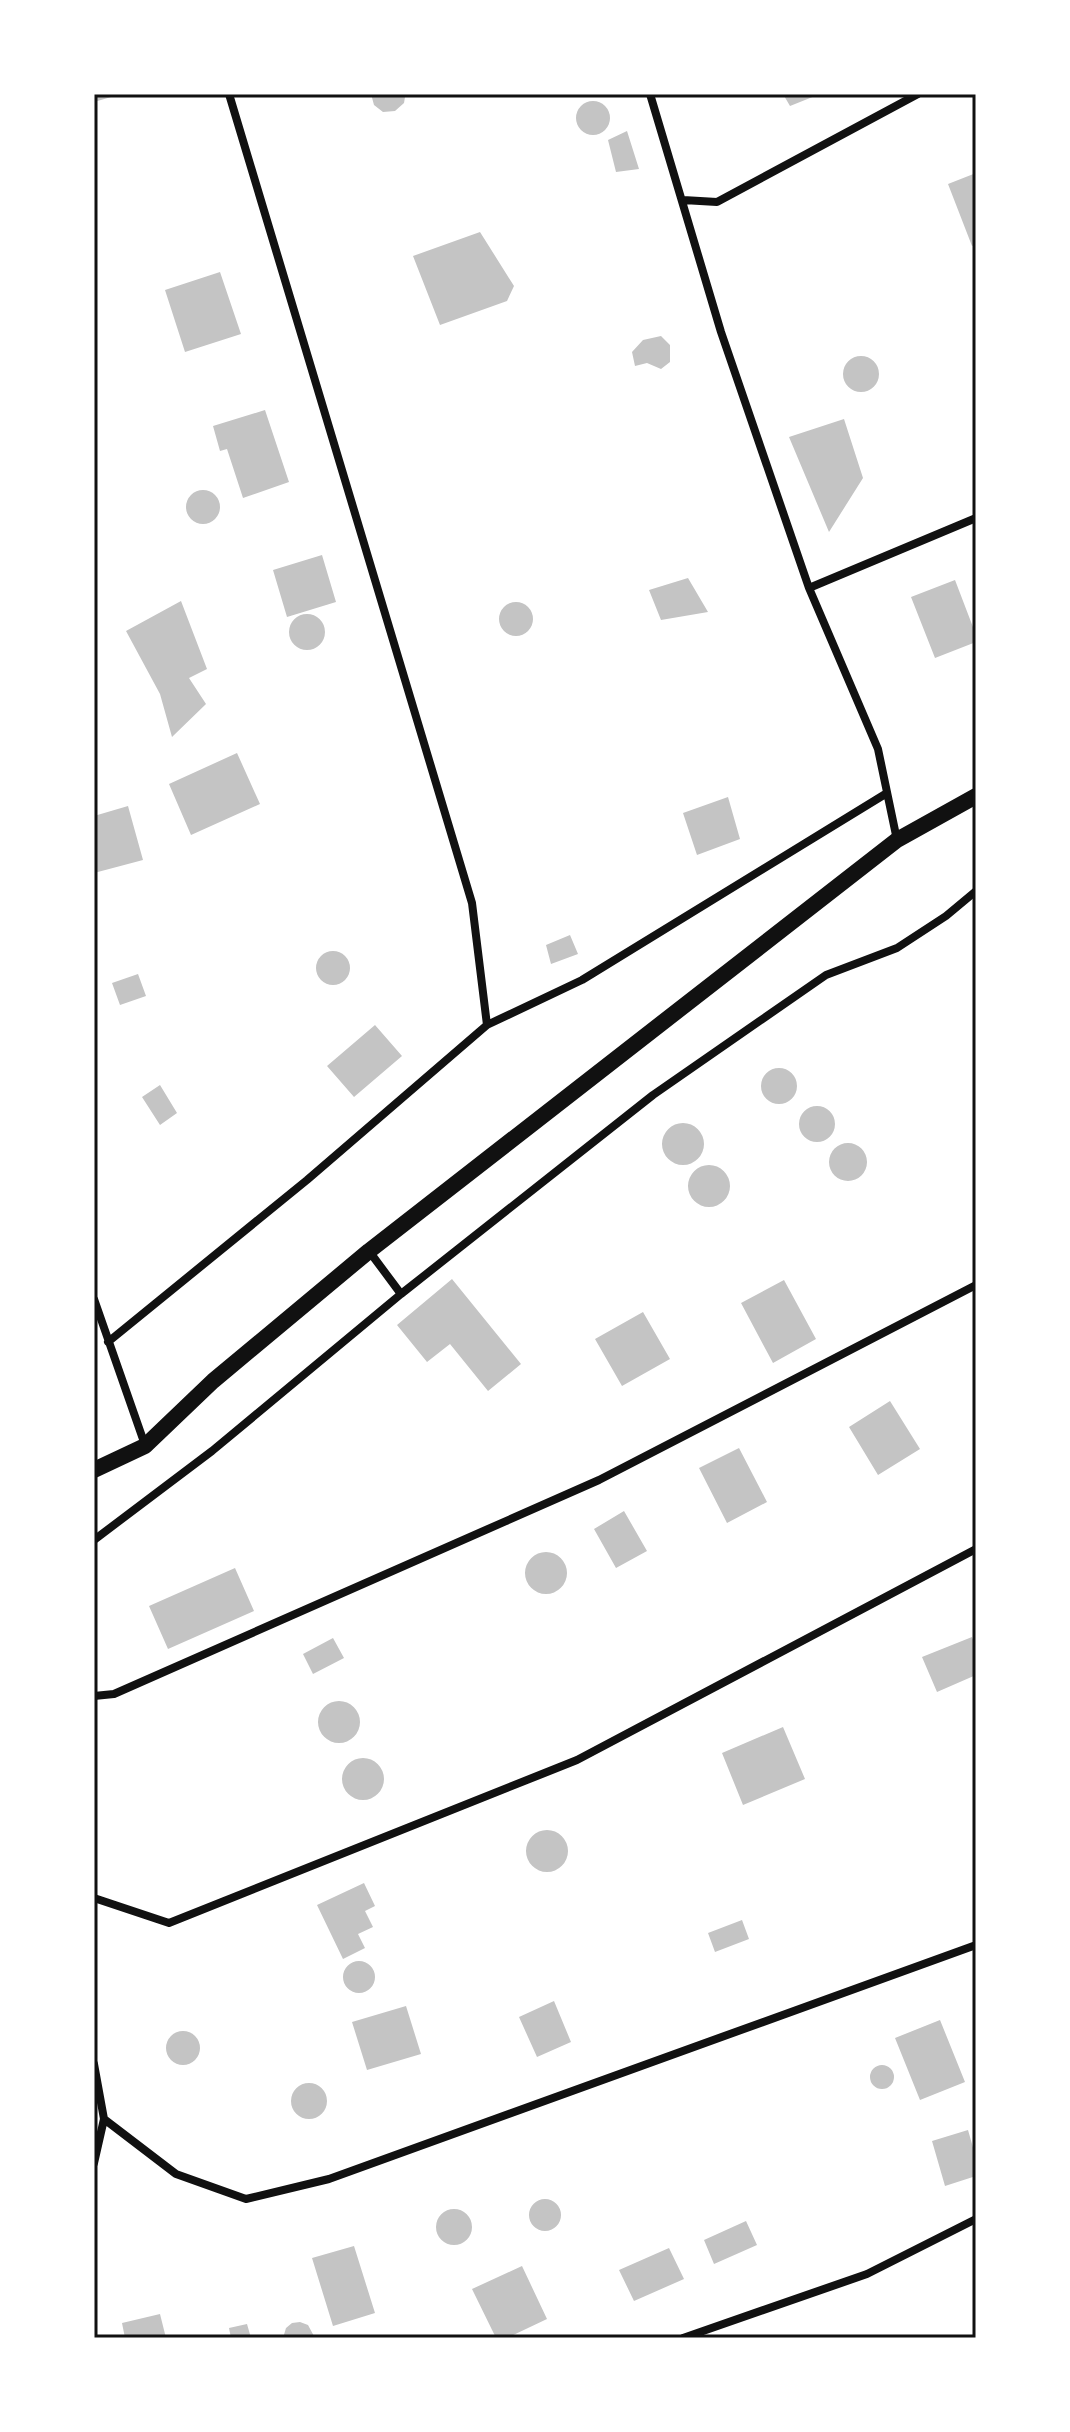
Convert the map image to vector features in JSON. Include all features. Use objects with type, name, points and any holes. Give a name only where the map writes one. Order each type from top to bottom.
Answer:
[{"type":"main road","points":[[94,1470],[145,1446],[213,1381],[369,1251],[897,840],[976,796]]},
{"type":"street","points":[[229,94],[472,903],[487,1025]]},
{"type":"street","points":[[650,94],[721,332],[809,588],[878,749],[897,840]]},
{"type":"street","points":[[683,200],[717,202],[918,94]]},
{"type":"street","points":[[809,588],[976,518]]},
{"type":"street","points":[[108,1342],[307,1180],[487,1025],[582,980],[887,793]]},
{"type":"street","points":[[94,1540],[212,1451],[401,1294],[653,1095],[826,975],[897,948],[946,916],[976,891]]},
{"type":"street","points":[[369,1251],[401,1294]]},
{"type":"street","points":[[94,1696],[114,1694],[599,1480],[976,1285]]},
{"type":"street","points":[[94,1299],[145,1446]]},
{"type":"street","points":[[94,1898],[169,1923],[577,1760],[976,1549]]},
{"type":"street","points":[[104,2119],[176,2174],[246,2199],[329,2179],[976,1945]]},
{"type":"street","points":[[94,2064],[104,2119],[94,2163]]},
{"type":"street","points":[[683,2338],[867,2274],[976,2219]]},
{"type":"building","points":[[94,94],[118,94],[118,95],[94,102]]},
{"type":"building","points":[[371,94],[405,94],[404,103],[395,111],[383,112],[374,105]]},
{"type":"building","points":[[783,94],[820,94],[790,106]]},
{"type":"building","points":[[593,101],[605,106],[610,118],[605,130],[593,135],[581,130],[576,118],[581,106]]},
{"type":"building","points":[[627,131],[639,169],[616,172],[608,140]]},
{"type":"building","points":[[976,173],[976,244],[972,246],[948,184]]},
{"type":"building","points":[[480,232],[514,286],[507,301],[440,325],[413,256]]},
{"type":"building","points":[[220,272],[241,334],[185,352],[165,290]]},
{"type":"building","points":[[661,336],[670,345],[670,362],[661,369],[647,363],[635,366],[632,352],[643,340]]},
{"type":"building","points":[[861,356],[874,361],[879,374],[874,387],[861,392],[848,387],[843,374],[848,361]]},
{"type":"building","points":[[265,410],[289,482],[243,498],[227,449],[220,451],[213,426]]},
{"type":"building","points":[[844,419],[863,478],[829,532],[789,437]]},
{"type":"building","points":[[203,490],[215,495],[220,507],[215,519],[203,524],[191,519],[186,507],[191,495]]},
{"type":"building","points":[[322,555],[336,602],[287,617],[273,570]]},
{"type":"building","points":[[688,578],[708,612],[661,620],[649,590]]},
{"type":"building","points":[[955,580],[976,642],[935,658],[911,597]]},
{"type":"building","points":[[181,601],[207,669],[189,678],[206,704],[172,737],[160,694],[126,631]]},
{"type":"building","points":[[516,602],[528,607],[533,619],[528,631],[516,636],[504,631],[499,619],[504,607]]},
{"type":"building","points":[[307,614],[320,619],[325,632],[320,645],[307,650],[294,645],[289,632],[294,619]]},
{"type":"building","points":[[237,753],[260,804],[191,835],[169,784]]},
{"type":"building","points":[[728,797],[740,839],[697,855],[683,813]]},
{"type":"building","points":[[128,806],[143,860],[94,873],[94,816]]},
{"type":"building","points":[[570,935],[578,954],[551,964],[546,945]]},
{"type":"building","points":[[333,951],[345,956],[350,968],[345,980],[333,985],[321,980],[316,968],[321,956]]},
{"type":"building","points":[[138,974],[146,996],[120,1005],[112,983]]},
{"type":"building","points":[[375,1025],[402,1056],[354,1097],[327,1066]]},
{"type":"building","points":[[779,1068],[792,1073],[797,1086],[792,1099],[779,1104],[766,1099],[761,1086],[766,1073]]},
{"type":"building","points":[[160,1085],[177,1113],[160,1125],[142,1097]]},
{"type":"building","points":[[817,1106],[830,1111],[835,1124],[830,1137],[817,1142],[804,1137],[799,1124],[804,1111]]},
{"type":"building","points":[[683,1123],[698,1129],[704,1144],[698,1159],[683,1165],[668,1159],[662,1144],[668,1129]]},
{"type":"building","points":[[848,1143],[861,1149],[867,1162],[861,1175],[848,1181],[835,1175],[829,1162],[835,1149]]},
{"type":"building","points":[[709,1165],[724,1171],[730,1186],[724,1201],[709,1207],[694,1201],[688,1186],[694,1171]]},
{"type":"building","points":[[452,1279],[521,1364],[488,1391],[450,1344],[427,1362],[397,1325]]},
{"type":"building","points":[[784,1280],[816,1339],[773,1363],[741,1303]]},
{"type":"building","points":[[643,1312],[670,1359],[622,1386],[595,1339]]},
{"type":"building","points":[[890,1401],[920,1449],[878,1475],[849,1427]]},
{"type":"building","points":[[739,1448],[767,1502],[727,1523],[699,1468]]},
{"type":"building","points":[[624,1511],[647,1551],[616,1568],[594,1529]]},
{"type":"building","points":[[546,1552],[561,1558],[567,1573],[561,1588],[546,1594],[531,1588],[525,1573],[531,1558]]},
{"type":"building","points":[[235,1568],[254,1611],[168,1649],[149,1606]]},
{"type":"building","points":[[972,1637],[976,1647],[976,1675],[937,1692],[922,1657]]},
{"type":"building","points":[[333,1638],[344,1658],[313,1674],[303,1654]]},
{"type":"building","points":[[339,1701],[354,1707],[360,1722],[354,1737],[339,1743],[324,1737],[318,1722],[324,1707]]},
{"type":"building","points":[[783,1727],[805,1779],[743,1805],[722,1753]]},
{"type":"building","points":[[363,1758],[378,1764],[384,1779],[378,1794],[363,1800],[348,1794],[342,1779],[348,1764]]},
{"type":"building","points":[[547,1830],[562,1836],[568,1851],[562,1866],[547,1872],[532,1866],[526,1851],[532,1836]]},
{"type":"building","points":[[364,1883],[375,1906],[365,1911],[373,1927],[358,1934],[365,1948],[343,1959],[317,1905]]},
{"type":"building","points":[[742,1920],[749,1939],[715,1952],[708,1933]]},
{"type":"building","points":[[359,1961],[370,1966],[375,1977],[370,1988],[359,1993],[348,1988],[343,1977],[348,1966]]},
{"type":"building","points":[[554,2001],[571,2042],[537,2057],[519,2017]]},
{"type":"building","points":[[406,2006],[421,2054],[367,2070],[352,2022]]},
{"type":"building","points":[[940,2020],[965,2082],[920,2100],[895,2038]]},
{"type":"building","points":[[183,2031],[195,2036],[200,2048],[195,2060],[183,2065],[171,2060],[166,2048],[171,2036]]},
{"type":"building","points":[[882,2065],[891,2068],[894,2077],[891,2086],[882,2089],[873,2086],[870,2077],[873,2068]]},
{"type":"building","points":[[309,2083],[321,2089],[327,2101],[321,2113],[309,2119],[297,2113],[291,2101],[297,2089]]},
{"type":"building","points":[[968,2130],[976,2158],[976,2176],[945,2186],[932,2141]]},
{"type":"building","points":[[545,2199],[556,2204],[561,2215],[556,2226],[545,2231],[534,2226],[529,2215],[534,2204]]},
{"type":"building","points":[[454,2209],[466,2215],[472,2227],[466,2239],[454,2245],[442,2239],[436,2227],[442,2215]]},
{"type":"building","points":[[746,2221],[757,2245],[714,2264],[704,2240]]},
{"type":"building","points":[[354,2246],[375,2313],[333,2326],[312,2258]]},
{"type":"building","points":[[669,2248],[684,2279],[634,2301],[619,2270]]},
{"type":"building","points":[[522,2266],[547,2319],[507,2338],[496,2338],[472,2289]]},
{"type":"building","points":[[160,2314],[166,2338],[125,2338],[122,2323]]},
{"type":"building","points":[[300,2322],[308,2325],[315,2338],[283,2338],[286,2328]]},
{"type":"building","points":[[247,2324],[251,2338],[231,2338],[229,2328]]}]
